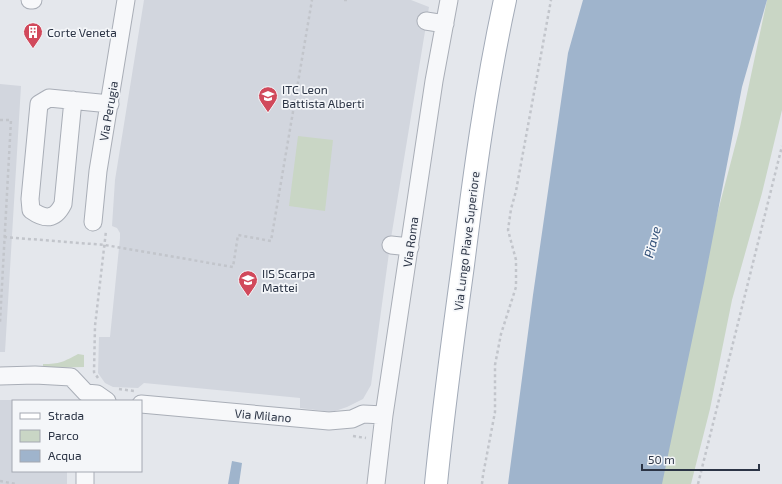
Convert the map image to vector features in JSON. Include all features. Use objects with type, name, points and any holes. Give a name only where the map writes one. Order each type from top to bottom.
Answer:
[{"type":"main road","name":"Via Lungo Piave Superiore","points":[[436,484],[443,416],[476,163],[497,37],[505,0]]},
{"type":"street","name":"Via Perugia","points":[[93,222],[98,171],[126,0]]},
{"type":"street","name":"Via Roma","points":[[376,484],[384,415],[434,80],[449,0]]},
{"type":"street","points":[[426,21],[445,24]]},
{"type":"street","points":[[73,100],[63,204],[60,212],[51,217],[39,216],[31,210],[30,199],[39,104],[49,98],[73,100],[110,104]]},
{"type":"street","points":[[391,245],[410,247]]},
{"type":"street","points":[[0,376],[35,375],[71,377],[86,397],[97,394],[109,395]]},
{"type":"street","name":"Via Milano","points":[[138,397],[329,421],[352,419],[363,414],[384,415]]},
{"type":"street","points":[[85,472],[85,484]]},
{"type":"path","points":[[4,238],[105,245],[233,267],[238,235],[271,241],[312,0]]},
{"type":"path","points":[[344,0],[350,0]]},
{"type":"path","points":[[482,484],[495,412],[495,365],[501,334],[516,287],[516,260],[508,230],[551,0]]},
{"type":"path","points":[[0,120],[11,120],[0,322]]},
{"type":"path","points":[[698,484],[782,146]]},
{"type":"path","points":[[100,381],[94,372],[95,326],[106,238]]},
{"type":"path","points":[[109,395],[138,397]]},
{"type":"path","points":[[352,435],[371,439]]},
{"type":"path","points":[[0,481],[16,484]]},
{"type":"shaded area","points":[[144,0],[411,0],[429,7],[391,238],[371,385],[363,399],[332,412],[300,408],[300,398],[144,383],[138,388],[113,387],[105,383],[98,373],[99,337],[110,337],[120,238],[120,233],[117,228],[112,226],[115,180]]},
{"type":"shaded area","points":[[0,84],[21,86],[5,352],[0,352]]},
{"type":"shaded area","points":[[0,400],[12,400],[12,472],[67,472],[67,484],[0,484]]},
{"type":"green space","points":[[767,0],[782,0],[782,110],[762,193],[732,300],[710,409],[691,484],[651,484],[740,127]]},
{"type":"green space","points":[[298,136],[333,140],[325,211],[289,206]]},
{"type":"green space","points":[[78,354],[84,355],[84,367],[43,368],[43,364],[54,364],[61,362]]},
{"type":"water","name":"Piave","points":[[583,0],[767,0],[742,87],[704,283],[662,484],[508,484],[533,295],[568,53]]},
{"type":"water","points":[[232,461],[242,463],[239,484],[228,484]]},
{"type":"place","name":"Corte Veneta","points":[[33,49]]},
{"type":"place","name":"ITC Leon Battista Alberti","points":[[268,113]]},
{"type":"place","name":"IIS Scarpa Mattei","points":[[248,297]]}]
